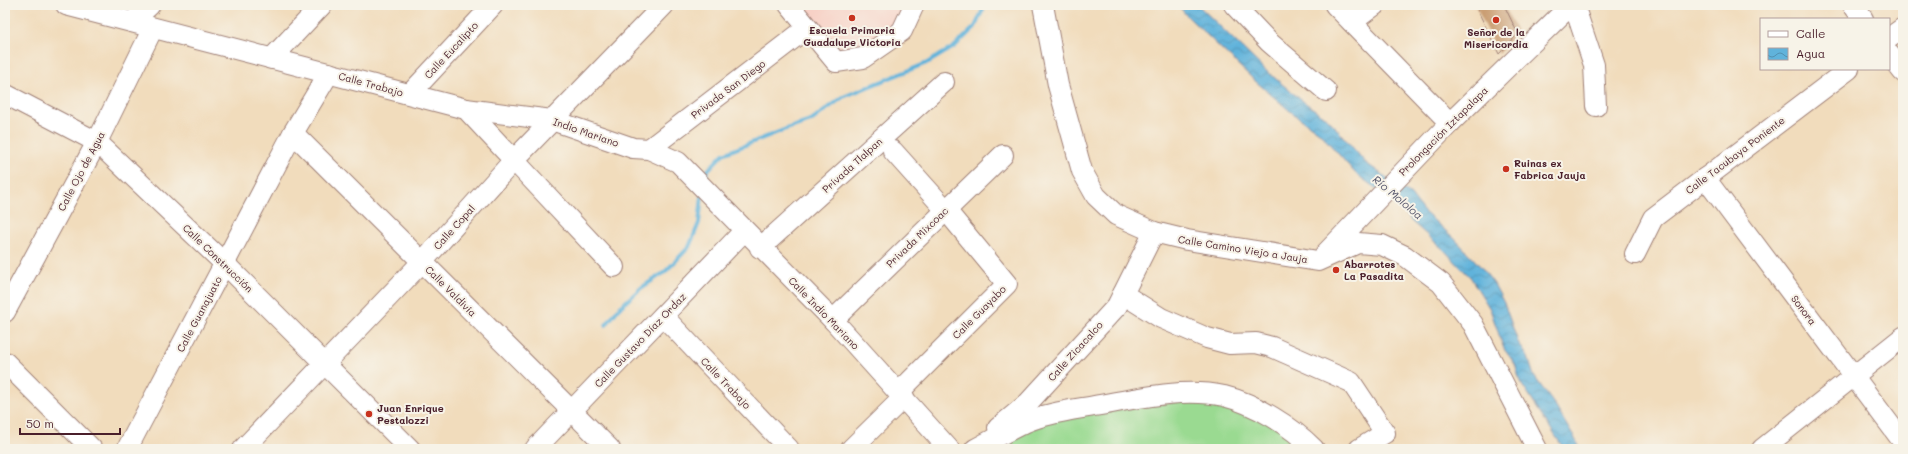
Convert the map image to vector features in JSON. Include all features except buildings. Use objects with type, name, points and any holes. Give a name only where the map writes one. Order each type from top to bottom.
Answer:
[{"type":"street","name":"Calle Trabajo","points":[[66,5],[466,109]]},
{"type":"street","points":[[132,22],[150,5]]},
{"type":"street","points":[[271,59],[322,5]]},
{"type":"street","name":"Calle Eucalipto","points":[[410,94],[492,5]]},
{"type":"street","name":"Calle Copal","points":[[243,449],[422,262],[514,160],[664,5]]},
{"type":"street","points":[[789,5],[836,62],[863,58],[902,31],[914,5]]},
{"type":"street","name":"Calle Camino Viejo a Jauja","points":[[1043,5],[1058,85],[1082,171],[1096,196],[1116,215],[1154,232],[1186,240],[1318,261],[1358,243],[1382,245],[1405,256],[1441,283],[1473,324],[1537,449]]},
{"type":"street","points":[[1335,5],[1450,123]]},
{"type":"street","points":[[1352,22],[1375,5]]},
{"type":"street","points":[[1573,5],[1594,65],[1596,106]]},
{"type":"street","name":"Prolongación Iztapalapa","points":[[1318,261],[1450,123],[1573,5]]},
{"type":"street","points":[[1853,5],[1862,18]]},
{"type":"street","points":[[1244,8],[1269,42],[1326,91]]},
{"type":"street","name":"Calle Ojo de Agua","points":[[5,312],[97,142],[153,28]]},
{"type":"street","name":"Privada San Diego","points":[[648,150],[807,28]]},
{"type":"street","points":[[1890,37],[1903,28]]},
{"type":"street","points":[[1890,55],[1903,72]]},
{"type":"street","name":"Calle Tacubaya Poniente","points":[[1635,254],[1653,218],[1848,70]]},
{"type":"street","name":"Calle Guanajuato","points":[[127,449],[293,133],[329,74]]},
{"type":"street","name":"Privada Tlalpan","points":[[760,248],[944,82]]},
{"type":"street","name":"Calle Construcción","points":[[5,94],[97,142],[326,363],[410,449]]},
{"type":"street","points":[[466,109],[614,267]]},
{"type":"street","name":"Indio Mariano","points":[[466,109],[552,120],[633,148],[648,150],[678,162],[696,179]]},
{"type":"street","name":"Calle Valdivia","points":[[293,133],[610,449]]},
{"type":"street","points":[[893,151],[945,209]]},
{"type":"street","name":"Privada Mixcoac","points":[[833,320],[945,209],[1003,155]]},
{"type":"street","name":"Sonora","points":[[1705,178],[1903,442]]},
{"type":"street","name":"Calle Indio Mariano","points":[[696,179],[760,248],[833,320],[949,449]]},
{"type":"street","name":"Calle Guayabo","points":[[852,449],[901,394],[1007,284],[945,209]]},
{"type":"street","name":"Calle Gustavo Díaz Ordaz","points":[[535,449],[744,231]]},
{"type":"street","name":"Calle Zicacalco","points":[[971,449],[1027,404],[1117,306],[1154,232]]},
{"type":"street","points":[[1123,294],[1161,318],[1207,338],[1230,344],[1256,343],[1272,347],[1351,382],[1385,433],[1359,449]]},
{"type":"street","name":"Calle Trabajo","points":[[663,316],[789,449]]},
{"type":"street","points":[[1762,449],[1903,337]]},
{"type":"street","points":[[5,362],[92,449]]},
{"type":"street","points":[[975,449],[1028,422],[1065,412],[1150,396],[1191,394],[1223,396],[1248,405],[1276,419],[1305,440],[1314,449]]},
{"type":"shaded area","name":"Escuela Primaria Guadalupe Victoria","points":[[795,5],[905,5],[892,31],[856,54],[837,56]]},
{"type":"green space","points":[[1223,396],[1314,449],[976,449],[1028,422]]},
{"type":"water","name":"Río Mololoa","points":[[1178,5],[1198,5],[1264,69],[1300,99],[1329,120],[1366,163],[1411,195],[1423,211],[1454,238],[1482,268],[1494,284],[1504,303],[1518,342],[1528,357],[1534,376],[1554,404],[1581,449],[1564,449],[1520,382],[1515,364],[1504,349],[1490,309],[1471,278],[1443,249],[1412,222],[1400,206],[1356,174],[1319,132],[1290,111],[1254,80],[1186,15]]},
{"type":"waterway","points":[[704,181],[708,170],[723,154],[786,129],[811,121],[843,97],[927,63],[954,47],[975,27],[985,5]]},
{"type":"waterway","points":[[606,325],[619,308],[641,288],[665,272],[689,247],[699,223],[702,196]]},
{"type":"place","name":"Escuela Primaria Guadalupe Victoria","points":[[852,18]]},
{"type":"place","name":"Señor de la Misericordia","points":[[1496,20]]},
{"type":"place","name":"Ruinas ex Fabrica Jauja","points":[[1506,169]]},
{"type":"place","name":"Abarrotes La Pasadita","points":[[1336,270]]},
{"type":"place","name":"Juan Enrique Pestalozzi","points":[[369,414]]}]
